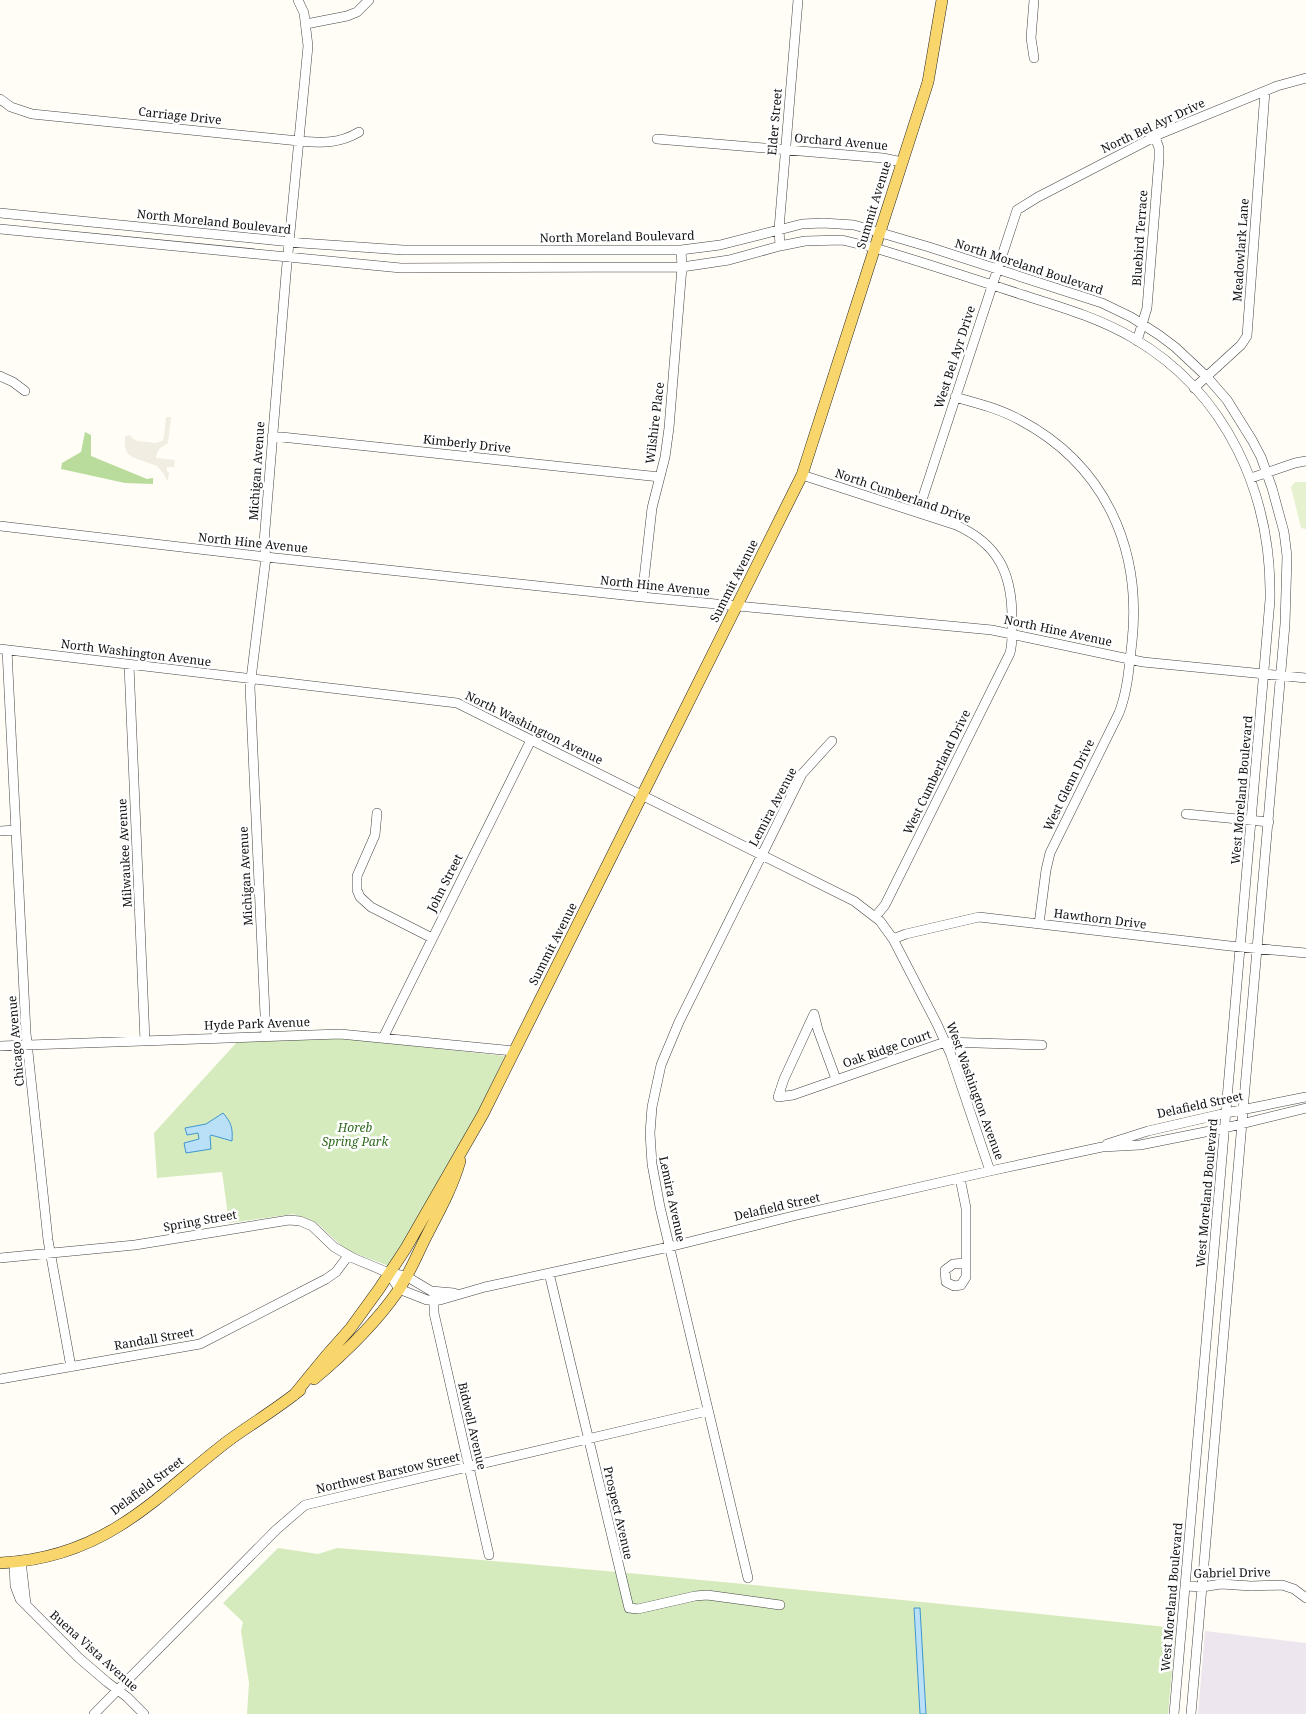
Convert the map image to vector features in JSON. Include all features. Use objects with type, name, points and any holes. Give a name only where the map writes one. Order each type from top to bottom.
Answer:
[{"type":"main road","name":"Summit Avenue","points":[[389,1273],[406,1248],[483,1114],[802,475],[931,70],[942,0]]},
{"type":"main road","name":"Summit Avenue","points":[[399,1289],[453,1181],[466,1142]]},
{"type":"main road","name":"Delafield Street","points":[[294,1395],[350,1329],[389,1273]]},
{"type":"main road","name":"Delafield Street","points":[[0,1563],[17,1562],[69,1550],[120,1526],[229,1440],[294,1395],[329,1366],[380,1315],[399,1289]]},
{"type":"street","name":"Michigan Avenue","points":[[266,1036],[251,679],[266,557],[264,542],[272,436],[308,46],[306,24],[298,0]]},
{"type":"street","points":[[306,24],[347,16],[357,12],[369,0]]},
{"type":"street","name":"Elder Street","points":[[780,246],[779,229],[798,0]]},
{"type":"street","points":[[1034,0],[1031,38],[1034,58]]},
{"type":"street","name":"North Bel Ayr Drive","points":[[1017,210],[1038,197],[1155,136],[1265,92],[1306,78]]},
{"type":"street","name":"Meadowlark Lane","points":[[1194,388],[1241,345],[1246,336],[1265,92]]},
{"type":"street","name":"Carriage Drive","points":[[0,98],[11,107],[32,114],[299,141],[329,143],[344,140],[359,132]]},
{"type":"street","name":"Bluebird Terrace","points":[[1137,340],[1147,308],[1159,159],[1159,148],[1155,136]]},
{"type":"street","name":"Orchard Avenue","points":[[657,139],[883,158],[902,162]]},
{"type":"street","name":"West Bel Ayr Drive","points":[[918,512],[1017,210]]},
{"type":"street","name":"North Moreland Boulevard","points":[[0,213],[289,242],[403,250],[681,250],[738,241],[802,224],[830,223],[854,225],[880,232],[1102,303],[1143,324],[1175,347],[1207,377],[1241,422],[1261,457],[1278,508],[1287,556],[1287,596],[1281,676]]},
{"type":"street","points":[[829,239],[830,223]]},
{"type":"street","points":[[0,229],[408,268],[682,267],[729,260],[805,241],[829,239],[851,241],[925,263],[1097,320],[1137,340],[1185,377],[1224,426],[1244,461],[1262,515],[1270,560],[1270,600],[1265,674]]},
{"type":"street","points":[[237,252],[238,237]]},
{"type":"street","points":[[333,262],[335,246]]},
{"type":"street","points":[[925,263],[930,247]]},
{"type":"street","name":"Wilshire Place","points":[[642,597],[652,508],[669,428],[682,267],[681,250]]},
{"type":"street","points":[[0,376],[13,382],[25,391]]},
{"type":"street","name":"West Glenn Drive","points":[[955,397],[1007,414],[1040,432],[1068,453],[1099,490],[1116,520],[1130,566],[1134,611],[1127,685],[1119,713],[1050,853],[1039,924]]},
{"type":"street","name":"Kimberly Drive","points":[[272,436],[660,476]]},
{"type":"street","points":[[1251,478],[1306,461]]},
{"type":"street","name":"North Cumberland Drive","points":[[802,475],[956,525],[978,536],[995,554],[1009,583],[1012,606],[1012,634]]},
{"type":"street","name":"North Hine Avenue","points":[[0,526],[266,557],[1012,634],[1130,660],[1306,678]]},
{"type":"street","name":"West Cumberland Drive","points":[[876,917],[885,905],[1005,663],[1011,648],[1012,634]]},
{"type":"street","name":"North Washington Avenue","points":[[4,650],[453,702],[854,901],[876,917]]},
{"type":"street","name":"Chicago Avenue","points":[[4,650],[16,830],[27,1045],[50,1254],[71,1367]]},
{"type":"street","name":"Milwaukee Avenue","points":[[129,664],[146,1041]]},
{"type":"street","name":"West Moreland Boulevard","points":[[1174,1714],[1265,674]]},
{"type":"street","points":[[1192,1714],[1281,676]]},
{"type":"street","points":[[1262,706],[1279,708]]},
{"type":"street","name":"John Street","points":[[382,1038],[531,740]]},
{"type":"street","name":"Lemira Avenue","points":[[748,1578],[660,1207],[650,1152],[650,1133],[655,1086],[669,1043],[802,774],[832,741]]},
{"type":"street","points":[[377,813],[375,835],[356,876],[357,890],[371,907],[432,938]]},
{"type":"street","points":[[1186,814],[1269,822]]},
{"type":"street","points":[[0,831],[16,830]]},
{"type":"street","name":"West Washington Avenue","points":[[876,917],[893,939],[945,1042],[990,1171]]},
{"type":"street","name":"Hawthorn Drive","points":[[893,939],[973,917],[1306,953]]},
{"type":"street","points":[[1236,1007],[1253,1008]]},
{"type":"street","name":"Oak Ridge Court","points":[[836,1079],[814,1014],[784,1079],[778,1097],[793,1095],[945,1042]]},
{"type":"street","name":"Hyde Park Avenue","points":[[0,1046],[340,1034],[514,1052]]},
{"type":"street","points":[[945,1042],[1042,1045]]},
{"type":"street","points":[[1231,1061],[1248,1062]]},
{"type":"street","name":"Delafield Street","points":[[1102,1147],[1114,1141],[1148,1131],[1306,1097]]},
{"type":"street","points":[[1282,1102],[1285,1113]]},
{"type":"street","name":"Delafield Street","points":[[434,1301],[485,1286],[669,1247],[793,1216],[990,1171],[1102,1147],[1151,1143],[1187,1136],[1306,1108]]},
{"type":"street","points":[[1184,1123],[1187,1136]]},
{"type":"street","points":[[1148,1131],[1151,1143]]},
{"type":"street","points":[[960,1178],[966,1208],[966,1263]]},
{"type":"street","points":[[1220,1190],[1237,1192]]},
{"type":"street","name":"Spring Street","points":[[0,1258],[135,1245],[289,1220],[300,1221],[312,1226],[334,1247],[348,1256],[389,1273]]},
{"type":"street","points":[[1216,1231],[1233,1233]]},
{"type":"street","name":"Randall Street","points":[[0,1379],[200,1344],[326,1280],[336,1272],[348,1256]]},
{"type":"street","points":[[389,1273],[399,1289],[426,1300],[434,1301]]},
{"type":"street","name":"Delafield Street","points":[[389,1273],[406,1276],[431,1291],[458,1294]]},
{"type":"street","name":"Prospect Avenue","points":[[548,1273],[629,1608],[638,1609],[707,1595],[780,1605]]},
{"type":"street","name":"Bidwell Avenue","points":[[434,1301],[434,1313],[489,1555]]},
{"type":"street","points":[[1209,1324],[1225,1325]]},
{"type":"street","name":"Northwest Barstow Street","points":[[94,1714],[276,1530],[301,1508],[316,1502],[707,1411]]},
{"type":"street","points":[[1201,1414],[1218,1415]]},
{"type":"street","points":[[1194,1492],[1211,1493]]},
{"type":"street","name":"Buena Vista Avenue","points":[[17,1562],[16,1594],[26,1607],[79,1658],[127,1697],[144,1714]]},
{"type":"street","name":"Gabriel Drive","points":[[1186,1586],[1202,1588],[1221,1584],[1251,1586],[1282,1585],[1294,1589],[1306,1598]]},
{"type":"shaded area","points":[[166,417],[171,417],[168,443],[160,448],[156,458],[175,460],[174,467],[167,467],[167,472],[169,472],[167,481],[157,466],[132,457],[127,453],[125,446],[125,436],[130,435],[137,441],[156,443],[162,441]]},
{"type":"shaded area","points":[[1205,1631],[1306,1643],[1306,1714],[1198,1714]]},
{"type":"green space","points":[[85,432],[91,435],[91,456],[147,479],[153,478],[153,484],[125,483],[61,469],[62,463],[81,452]]},
{"type":"green space","points":[[1295,482],[1306,482],[1306,529],[1301,528],[1291,487]]},
{"type":"green space","name":"Horeb Spring Park","points":[[342,1038],[505,1056],[479,1110],[389,1266],[346,1250],[317,1223],[294,1214],[229,1223],[222,1172],[157,1178],[154,1133],[237,1042]]},
{"type":"green space","points":[[278,1548],[318,1554],[337,1548],[652,1575],[1176,1628],[1168,1714],[247,1714],[249,1683],[241,1631],[243,1622],[223,1603]]},
{"type":"water","points":[[223,1113],[231,1126],[232,1141],[211,1135],[211,1149],[186,1153],[184,1143],[199,1139],[198,1133],[187,1135],[185,1128],[206,1124]]},
{"type":"water","points":[[914,1608],[920,1608],[926,1714],[920,1714]]}]
